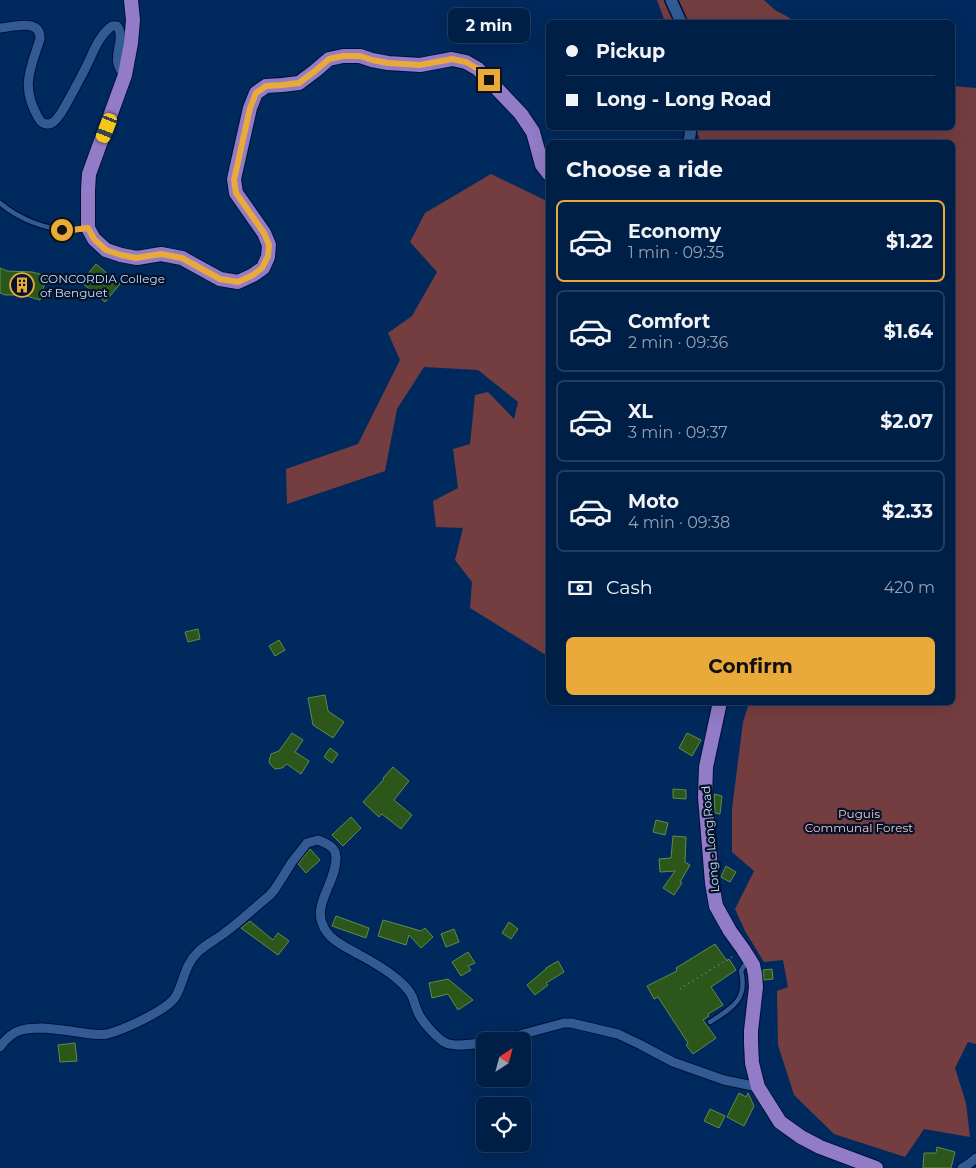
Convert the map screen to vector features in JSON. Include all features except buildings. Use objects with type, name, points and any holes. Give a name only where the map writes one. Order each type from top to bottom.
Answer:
[{"type":"main road","points":[[131,0],[133,20],[125,75],[90,174],[88,190],[88,228],[94,239],[106,250],[136,258],[161,254],[182,258],[220,279],[238,282],[253,275],[262,268],[268,256],[269,245],[264,233],[236,193],[234,180],[250,108],[256,93],[266,86],[299,83],[329,59],[343,56],[360,56],[388,63],[420,65],[452,59],[466,62],[478,69],[521,114],[533,132],[542,165],[546,170]]},
{"type":"main road","name":"Long - Long Road","points":[[719,705],[706,767],[705,797],[712,883],[716,906],[730,931],[747,955],[755,974],[756,988],[751,1043],[752,1063],[758,1087],[780,1122],[801,1137],[820,1147],[876,1168]]},
{"type":"street","points":[[671,0],[680,20]]},
{"type":"street","points":[[0,28],[30,24],[39,30],[40,39],[28,82],[33,107],[41,122],[46,124],[51,124],[58,118],[100,39],[107,29],[112,26],[117,26],[120,29],[117,60],[118,67],[125,75]]},
{"type":"street","points":[[0,1047],[11,1034],[28,1028],[61,1029],[94,1035],[107,1034],[150,1016],[169,1004],[174,998],[184,973],[195,955],[224,934],[270,895],[307,843],[318,840],[334,849],[336,862],[320,907],[321,922],[327,933],[335,941],[383,968],[397,979],[411,994],[417,1012],[438,1038],[451,1045],[476,1044]]},
{"type":"street","points":[[531,1032],[564,1023],[571,1023],[618,1034],[673,1062],[724,1080],[758,1087]]},
{"type":"street","points":[[962,1168],[976,1158]]},
{"type":"lane","points":[[0,203],[6,208],[43,226],[72,230],[88,228]]},
{"type":"lane","points":[[710,1022],[726,1012],[739,1000],[742,994],[741,971],[747,955]]},
{"type":"path","points":[[680,989],[747,955]]},
{"type":"green space","points":[[657,0],[764,0],[775,10],[793,20],[664,20]]},
{"type":"green space","name":"Puguis Communal Forest","points":[[955,86],[976,88],[976,1044],[968,1042],[955,1068],[966,1103],[970,1137],[924,1129],[905,1157],[834,1134],[794,1095],[778,1045],[777,991],[788,987],[783,960],[764,962],[745,931],[735,909],[754,871],[732,852],[732,809],[743,722],[748,705],[955,705],[955,140],[700,140],[696,130],[955,130]]},
{"type":"green space","points":[[491,174],[546,201],[546,655],[470,608],[472,582],[455,560],[463,528],[436,527],[433,501],[458,488],[453,449],[470,444],[475,395],[488,392],[514,419],[518,402],[478,370],[424,367],[397,409],[385,471],[287,504],[286,469],[358,444],[400,360],[388,333],[412,316],[437,272],[410,242],[425,213]]},
{"type":"place","name":"CONCORDIA College of Benguet","points":[[22,285]]},
{"type":"route","points":[[62,230],[88,228],[94,239],[106,250],[136,258],[161,254],[182,258],[220,279],[238,282],[253,275],[262,268],[268,256],[269,245],[264,233],[236,193],[234,180],[250,108],[256,93],[266,86],[299,83],[329,59],[343,56],[360,56],[388,63],[420,65],[452,59],[466,62],[478,69],[489,80]]}]
